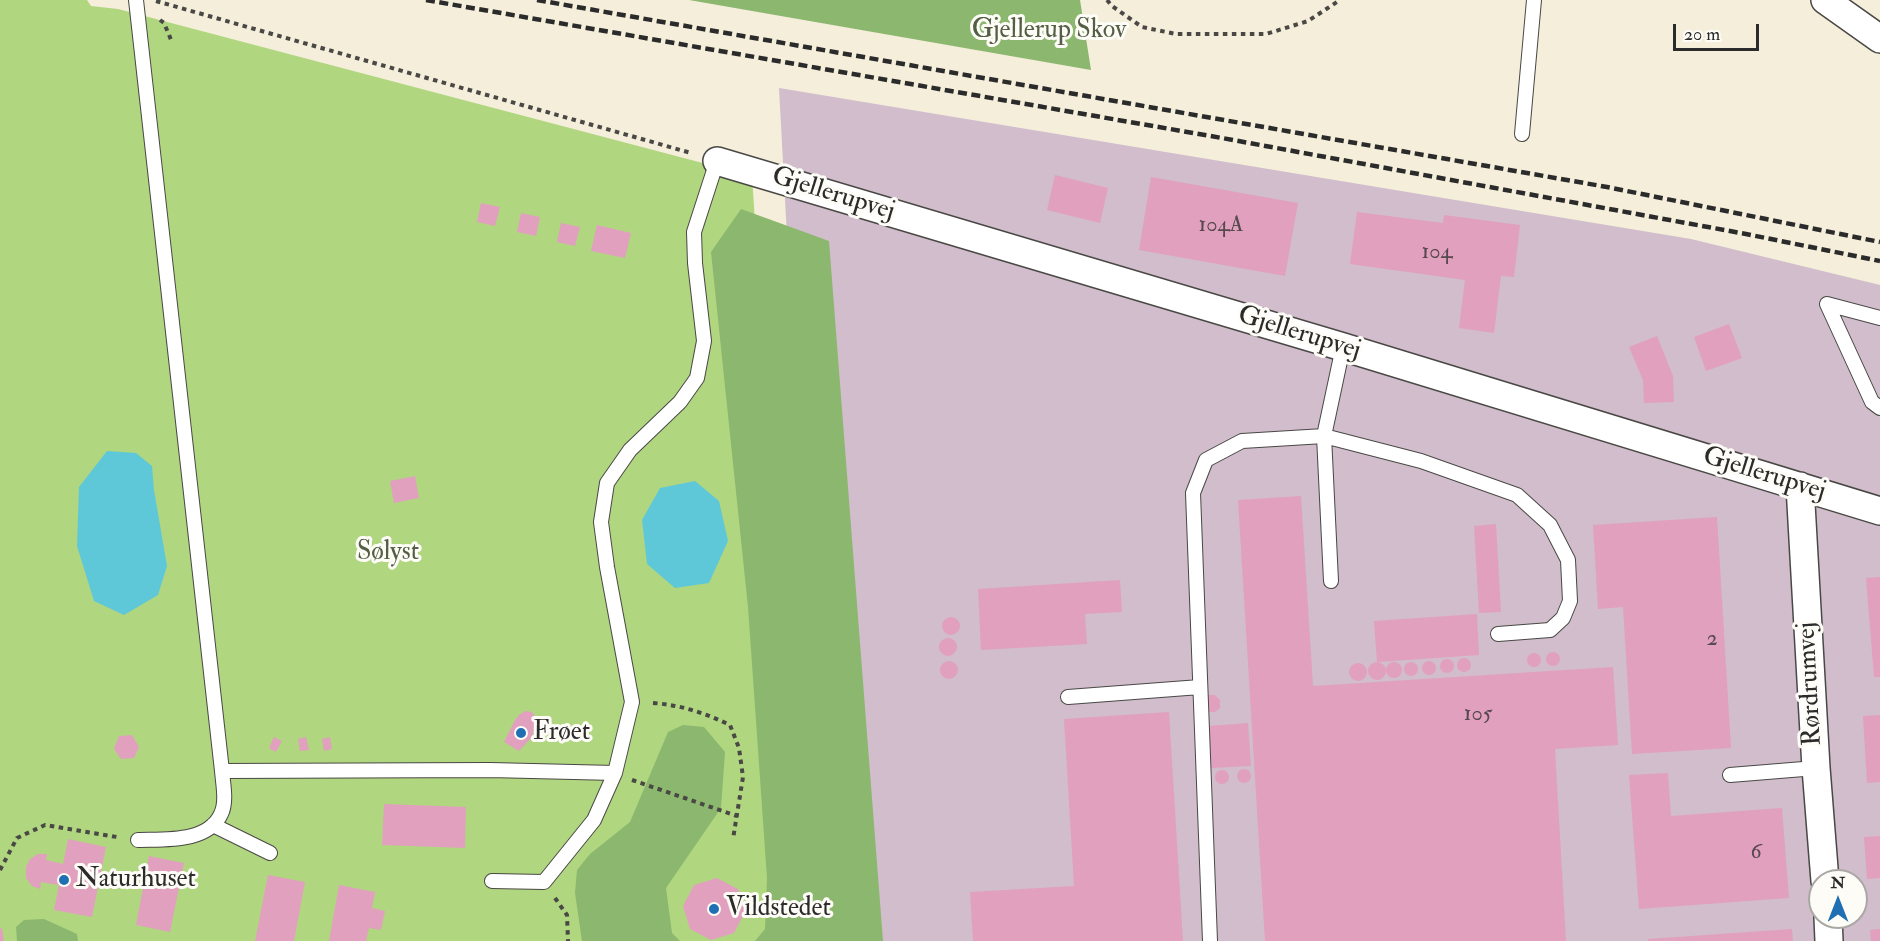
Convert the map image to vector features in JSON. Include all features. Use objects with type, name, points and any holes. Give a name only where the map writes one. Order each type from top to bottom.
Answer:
[{"type":"street","points":[[1825,0],[1880,39]]},
{"type":"street","name":"Gjellerupvej","points":[[717,160],[1343,347],[1880,511]]},
{"type":"street","name":"Rørdrumvej","points":[[1800,486],[1824,869]]},
{"type":"lane","points":[[136,0],[224,800],[221,814],[213,825],[197,835],[138,840]]},
{"type":"lane","points":[[1522,134],[1534,0]]},
{"type":"lane","points":[[492,881],[544,882],[594,820],[615,774],[632,702],[605,556],[601,522],[607,483],[630,450],[680,402],[697,378],[704,341],[695,263],[694,232],[717,160]]},
{"type":"lane","points":[[1880,318],[1827,304],[1872,402],[1880,408]]},
{"type":"lane","points":[[1330,581],[1324,436],[1343,347]]},
{"type":"lane","points":[[1210,941],[1193,493],[1206,460],[1242,441],[1324,436],[1421,461],[1517,495],[1550,525],[1568,560],[1570,602],[1563,618],[1550,630],[1498,634]]},
{"type":"lane","points":[[1068,697],[1200,687]]},
{"type":"lane","points":[[1730,775],[1816,768]]},
{"type":"lane","points":[[222,771],[490,770],[615,774]]},
{"type":"lane","points":[[213,825],[270,853]]},
{"type":"path","points":[[152,0],[717,160]]},
{"type":"path","points":[[1107,0],[1142,27],[1176,34],[1266,34],[1308,21],[1340,0]]},
{"type":"path","points":[[632,702],[671,704],[705,713],[730,725],[739,748],[742,777],[733,839]]},
{"type":"path","points":[[615,774],[737,816]]},
{"type":"path","points":[[0,870],[17,838],[45,825],[138,840]]},
{"type":"path","points":[[544,882],[567,915],[568,941]]},
{"type":"shaded area","points":[[779,88],[1691,239],[1880,285],[1880,941],[825,941]]},
{"type":"green space","name":"Sølyst","points":[[0,0],[87,0],[91,6],[118,9],[752,176],[802,941],[0,941]]},
{"type":"green space","name":"Gjellerup Skov","points":[[689,0],[1080,0],[1091,70]]},
{"type":"green space","points":[[741,209],[829,241],[883,941],[755,941],[765,929],[767,878],[748,607],[711,252]]},
{"type":"green space","points":[[683,725],[704,727],[725,752],[721,808],[666,888],[672,933],[680,941],[582,941],[575,893],[577,870],[590,854],[630,822],[668,732]]},
{"type":"green space","points":[[44,919],[77,934],[78,941],[17,941],[16,927],[24,920]]},
{"type":"water","points":[[107,451],[136,453],[152,466],[167,566],[158,595],[124,615],[94,601],[77,546],[79,487]]},
{"type":"water","points":[[695,481],[719,501],[728,541],[709,583],[675,588],[647,564],[642,520],[660,488]]},
{"type":"building","points":[[1055,175],[1108,188],[1100,223],[1047,210]]},
{"type":"building","points":[[1151,177],[1298,203],[1285,276],[1139,250]]},
{"type":"building","points":[[481,203],[500,207],[495,226],[477,222]]},
{"type":"building","points":[[1357,212],[1443,223],[1444,215],[1520,225],[1514,277],[1501,276],[1494,333],[1459,328],[1465,280],[1350,264]]},
{"type":"building","points":[[521,213],[540,217],[536,236],[517,232]]},
{"type":"building","points":[[561,223],[580,227],[575,246],[557,242]]},
{"type":"building","points":[[597,225],[631,233],[625,258],[591,251]]},
{"type":"building","points":[[1729,324],[1742,358],[1706,371],[1694,337]]},
{"type":"building","points":[[1657,336],[1673,376],[1674,402],[1644,403],[1643,380],[1629,347]]},
{"type":"building","points":[[415,476],[419,498],[394,503],[390,481]]},
{"type":"building","points":[[1301,496],[1313,686],[1613,667],[1618,745],[1555,749],[1566,941],[1265,941],[1238,500]]},
{"type":"building","points":[[1717,517],[1731,748],[1632,754],[1623,607],[1598,609],[1593,525]]},
{"type":"building","points":[[1496,524],[1501,612],[1479,613],[1474,526]]},
{"type":"building","points":[[1880,577],[1880,677],[1874,677],[1866,578]]},
{"type":"building","points":[[1120,580],[1122,612],[1085,614],[1087,644],[981,650],[978,589]]},
{"type":"building","points":[[1477,614],[1479,655],[1377,662],[1374,621]]},
{"type":"building","points":[[951,617],[957,620],[960,626],[957,632],[951,635],[945,632],[942,626],[945,620]]},
{"type":"building","points":[[948,638],[954,641],[957,647],[954,653],[948,656],[942,653],[939,647],[942,641]]},
{"type":"building","points":[[1553,652],[1558,654],[1560,659],[1558,664],[1553,666],[1548,664],[1546,659],[1548,654]]},
{"type":"building","points":[[1534,653],[1539,655],[1541,660],[1539,665],[1534,667],[1529,665],[1527,660],[1529,655]]},
{"type":"building","points":[[1464,658],[1469,660],[1471,665],[1469,670],[1464,672],[1459,670],[1457,665],[1459,660]]},
{"type":"building","points":[[1447,659],[1452,661],[1454,666],[1452,671],[1447,673],[1442,671],[1440,666],[1442,661]]},
{"type":"building","points":[[949,661],[955,664],[958,670],[955,676],[949,679],[943,676],[940,670],[943,664]]},
{"type":"building","points":[[1429,661],[1434,663],[1436,668],[1434,673],[1429,675],[1424,673],[1422,668],[1424,663]]},
{"type":"building","points":[[1377,662],[1383,665],[1386,671],[1383,677],[1377,680],[1371,677],[1368,671],[1371,665]]},
{"type":"building","points":[[1394,662],[1400,664],[1402,670],[1400,676],[1394,678],[1388,676],[1386,670],[1388,664]]},
{"type":"building","points":[[1408,662],[1414,662],[1418,669],[1414,676],[1408,676],[1404,672],[1404,666]]},
{"type":"building","points":[[1358,663],[1364,666],[1367,672],[1364,678],[1358,681],[1352,678],[1349,672],[1352,666]]},
{"type":"building","points":[[1208,695],[1215,695],[1220,700],[1220,708],[1215,712],[1208,712],[1205,698]]},
{"type":"building","name":"Frøet","points":[[526,711],[532,712],[537,719],[532,737],[519,751],[504,742],[515,720]]},
{"type":"building","points":[[1169,712],[1183,941],[973,941],[970,892],[1074,886],[1064,719]]},
{"type":"building","points":[[1880,715],[1880,782],[1867,783],[1863,716]]},
{"type":"building","points":[[1248,723],[1251,766],[1211,768],[1208,726]]},
{"type":"building","points":[[132,735],[139,747],[134,758],[121,759],[114,749],[119,736]]},
{"type":"building","points":[[274,737],[282,741],[276,752],[269,748]]},
{"type":"building","points":[[306,737],[309,750],[300,751],[298,739]]},
{"type":"building","points":[[330,737],[332,749],[324,751],[322,739]]},
{"type":"building","points":[[1244,769],[1249,771],[1251,776],[1249,781],[1244,783],[1239,781],[1237,776],[1239,771]]},
{"type":"building","points":[[1222,770],[1227,772],[1229,777],[1227,782],[1222,784],[1217,782],[1215,777],[1217,772]]},
{"type":"building","points":[[1668,773],[1671,816],[1782,808],[1789,898],[1639,909],[1629,775]]},
{"type":"building","points":[[384,804],[466,807],[465,848],[382,845]]},
{"type":"building","points":[[1880,836],[1880,878],[1868,879],[1864,837]]},
{"type":"building","name":"Naturhuset","points":[[68,839],[106,847],[92,917],[54,910],[59,885],[41,882],[40,889],[32,886],[26,878],[26,867],[30,859],[38,854],[47,854],[46,860],[63,864]]},
{"type":"building","points":[[149,856],[184,863],[170,932],[136,925]]},
{"type":"building","points":[[268,875],[305,882],[294,941],[255,941]]},
{"type":"building","name":"Vildstedet","points":[[717,878],[738,889],[745,912],[734,933],[711,940],[690,929],[683,906],[694,885]]},
{"type":"building","points":[[339,885],[375,892],[372,908],[385,911],[381,930],[369,928],[366,941],[329,941]]},
{"type":"building","points":[[2,928],[4,941],[0,941],[0,929]]},
{"type":"building","points":[[1792,929],[1793,941],[1648,941],[1648,939]]},
{"type":"building","points":[[1880,929],[1880,941],[1871,941],[1870,930]]},
{"type":"railway","points":[[426,0],[1222,138],[1746,234],[1880,261]]},
{"type":"railway","points":[[537,0],[1607,187],[1880,242]]},
{"type":"place","name":"Frøet","points":[[521,733]]},
{"type":"place","name":"Naturhuset","points":[[64,880]]},
{"type":"place","name":"Vildstedet","points":[[714,909]]}]
